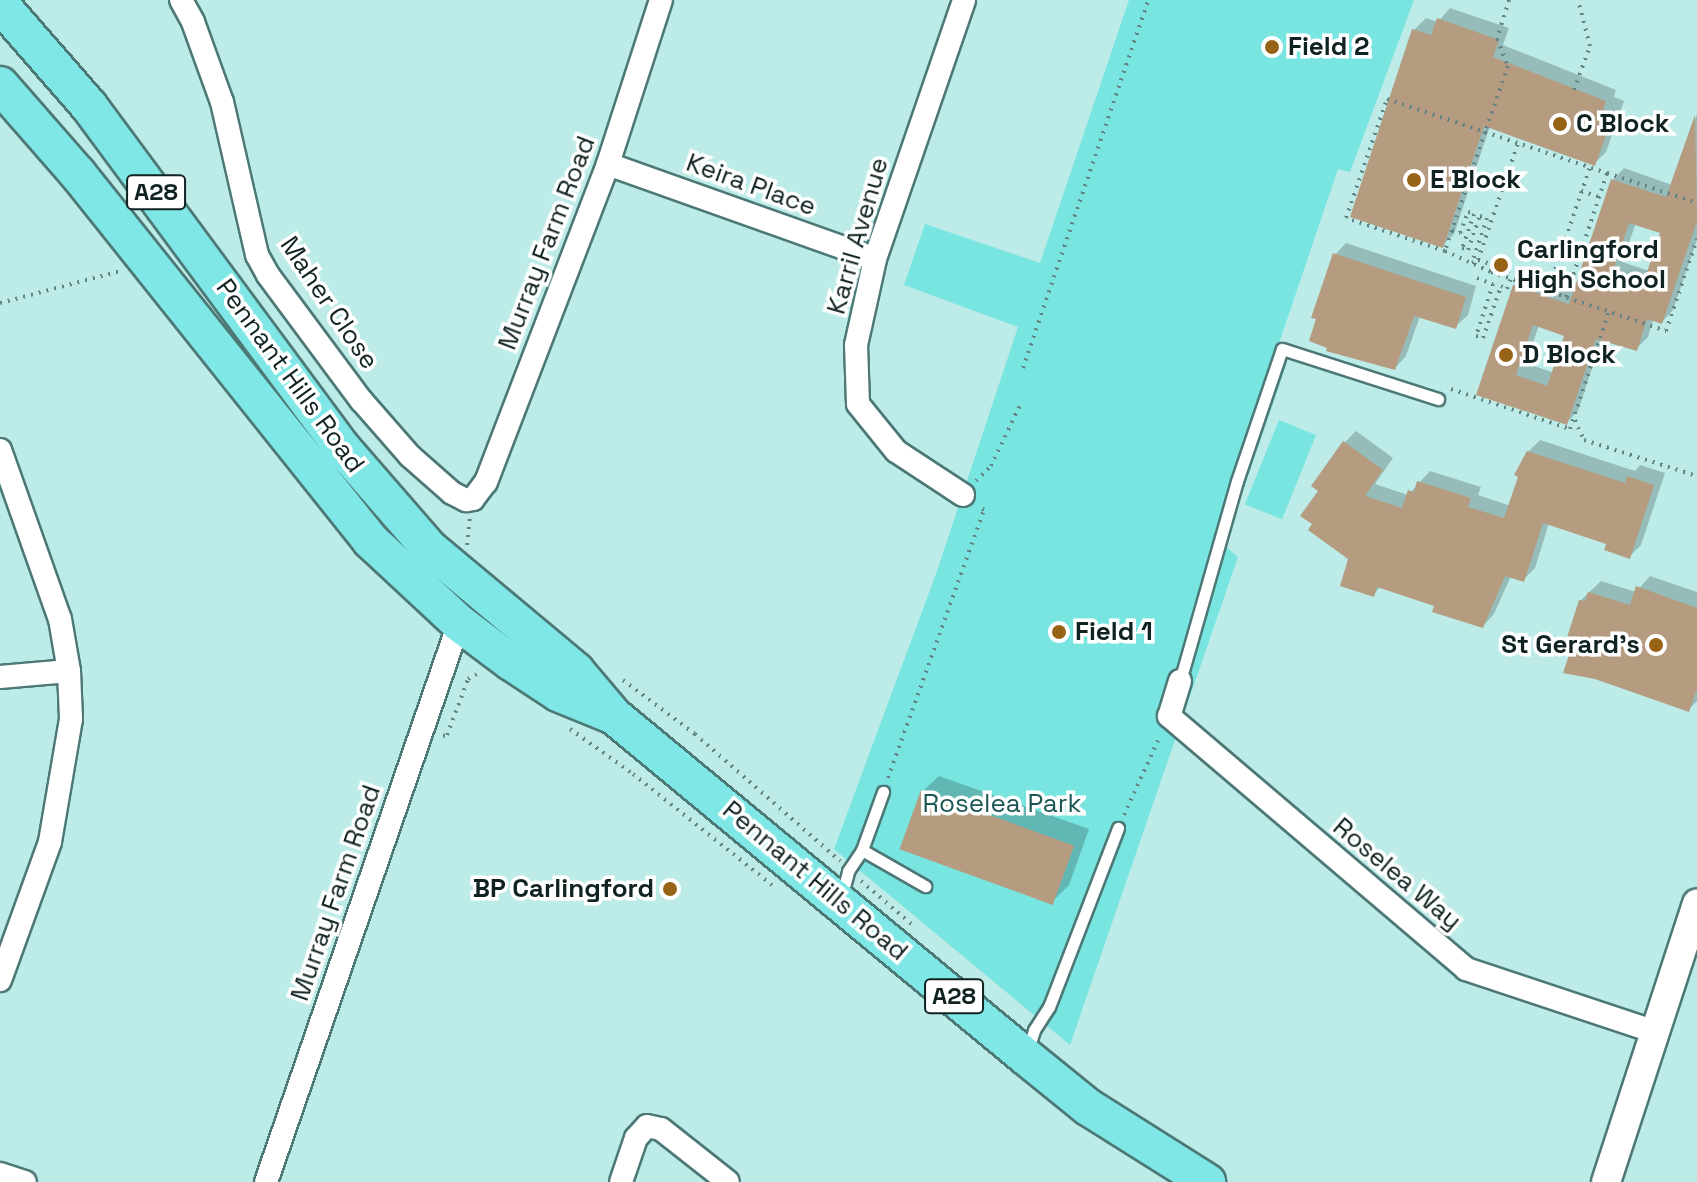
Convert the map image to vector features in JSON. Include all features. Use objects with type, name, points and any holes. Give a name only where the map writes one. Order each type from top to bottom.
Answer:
[{"type":"highway","name":"Pennant Hills Road","points":[[0,4],[89,106],[343,449],[429,548],[576,671],[614,716],[844,886],[1025,1056],[1088,1107],[1207,1182]]},
{"type":"highway","name":"Pennant Hills Road","points":[[0,85],[132,240],[337,503],[410,581],[459,623],[558,693],[614,716]]},
{"type":"highway","points":[[429,548],[442,580],[461,599],[459,623]]},
{"type":"highway","name":"Pennant Hills Road","points":[[1088,1107],[1159,1182]]},
{"type":"street","name":"Maher Close","points":[[181,0],[193,22],[222,102],[257,255],[268,275],[361,400],[410,456],[452,493],[473,499]]},
{"type":"street","name":"Murray Farm Road","points":[[473,499],[486,482],[608,164],[661,0]]},
{"type":"street","name":"Karril Avenue","points":[[963,495],[896,451],[858,404],[856,345],[875,259],[964,0]]},
{"type":"street","name":"Keira Place","points":[[608,164],[875,259]]},
{"type":"street","points":[[0,450],[60,619],[69,671],[71,719],[50,842],[0,980]]},
{"type":"street","name":"Murray Farm Road","points":[[266,1182],[459,623]]},
{"type":"street","points":[[0,677],[69,671]]},
{"type":"street","points":[[1169,716],[1180,681]]},
{"type":"street","name":"Roselea Way","points":[[1169,716],[1466,969],[1655,1032]]},
{"type":"street","points":[[1606,1182],[1697,903]]},
{"type":"street","points":[[1589,1182],[1631,1100]]},
{"type":"street","points":[[621,1182],[636,1138],[647,1126],[661,1129],[728,1182]]},
{"type":"street","points":[[0,1174],[25,1182]]},
{"type":"lane","points":[[1180,681],[1237,481],[1282,349],[1438,399]]},
{"type":"lane","points":[[844,886],[862,850],[883,792]]},
{"type":"lane","points":[[1025,1056],[1057,985],[1118,828]]},
{"type":"lane","points":[[862,850],[925,886]]},
{"type":"path","points":[[1023,368],[1148,0]]},
{"type":"path","points":[[1445,251],[1508,66],[1497,39],[1509,0]]},
{"type":"path","points":[[1574,90],[1590,46],[1578,0]]},
{"type":"path","points":[[1697,203],[1387,99],[1346,218],[1666,331],[1697,239]]},
{"type":"path","points":[[1472,263],[1478,260],[1518,143]]},
{"type":"path","points":[[1550,284],[1590,167]]},
{"type":"path","points":[[1566,297],[1607,173]]},
{"type":"path","points":[[1581,191],[1599,197]]},
{"type":"path","points":[[1452,230],[1460,233],[1468,212],[1474,214],[1462,248],[1468,250],[1480,216],[1487,218],[1472,263]]},
{"type":"path","points":[[1565,240],[1583,246]]},
{"type":"path","points":[[1478,260],[1568,290]]},
{"type":"path","points":[[0,303],[126,269]]},
{"type":"path","points":[[1477,278],[1493,284],[1476,336],[1483,338],[1501,286],[1507,289],[1511,278]]},
{"type":"path","points":[[1438,399],[1442,386],[1570,429],[1609,311]]},
{"type":"path","points":[[883,792],[984,510],[963,495],[991,466],[1020,405]]},
{"type":"path","points":[[1574,417],[1584,440],[1697,476]]},
{"type":"path","points":[[466,549],[473,499]]},
{"type":"path","points":[[417,744],[447,735],[468,679],[487,670]]},
{"type":"path","points":[[614,673],[695,734],[829,848],[844,886],[887,900],[915,927]]},
{"type":"path","points":[[1118,828],[1169,716]]},
{"type":"path","points":[[568,728],[633,774],[780,892]]},
{"type":"green space","name":"Roselea Park","points":[[1129,0],[1414,0],[1350,172],[1338,169],[1274,358],[1287,363],[1224,545],[1238,557],[1070,1045],[834,849],[937,571],[1018,327],[904,285],[925,224],[1040,263]]},
{"type":"green space","points":[[1279,420],[1316,435],[1282,519],[1245,504]]},
{"type":"building","points":[[1437,18],[1499,40],[1493,57],[1606,101],[1603,109],[1614,113],[1595,166],[1484,126],[1443,248],[1350,217],[1412,29],[1431,35]]},
{"type":"building","points":[[1695,115],[1697,221],[1662,324],[1647,319],[1637,351],[1596,339],[1567,425],[1476,395],[1513,285],[1569,304],[1611,179],[1666,197]],"holes":[[[1629,223],[1660,233],[1643,284],[1612,274]],[[1533,325],[1564,336],[1547,386],[1516,375]]]},
{"type":"building","points":[[1333,253],[1466,297],[1456,329],[1414,316],[1395,370],[1326,351],[1327,348],[1309,341],[1316,319],[1311,318]]},
{"type":"building","points":[[1343,441],[1383,470],[1365,496],[1402,508],[1408,490],[1414,492],[1417,481],[1471,498],[1468,507],[1504,518],[1518,477],[1514,475],[1527,451],[1625,483],[1627,476],[1654,485],[1630,559],[1604,550],[1606,544],[1543,523],[1524,582],[1505,576],[1483,628],[1432,612],[1434,606],[1377,587],[1374,597],[1340,586],[1348,559],[1308,530],[1312,524],[1300,516],[1318,491],[1311,486]]},
{"type":"building","name":"St Gerard's","points":[[1636,586],[1697,608],[1697,689],[1689,712],[1595,679],[1563,673],[1569,655],[1562,653],[1579,600],[1585,601],[1588,592],[1630,605]]},
{"type":"building","points":[[921,790],[1074,846],[1053,905],[899,849]]},
{"type":"place","name":"Field 2","points":[[1272,47]]},
{"type":"place","name":"C Block","points":[[1560,124]]},
{"type":"place","name":"E Block","points":[[1414,180]]},
{"type":"place","name":"Carlingford High School","points":[[1501,265]]},
{"type":"place","name":"D Block","points":[[1506,355]]},
{"type":"place","name":"Field 1","points":[[1059,632]]},
{"type":"place","name":"St Gerard's","points":[[1656,645]]},
{"type":"place","name":"BP Carlingford","points":[[670,889]]}]
